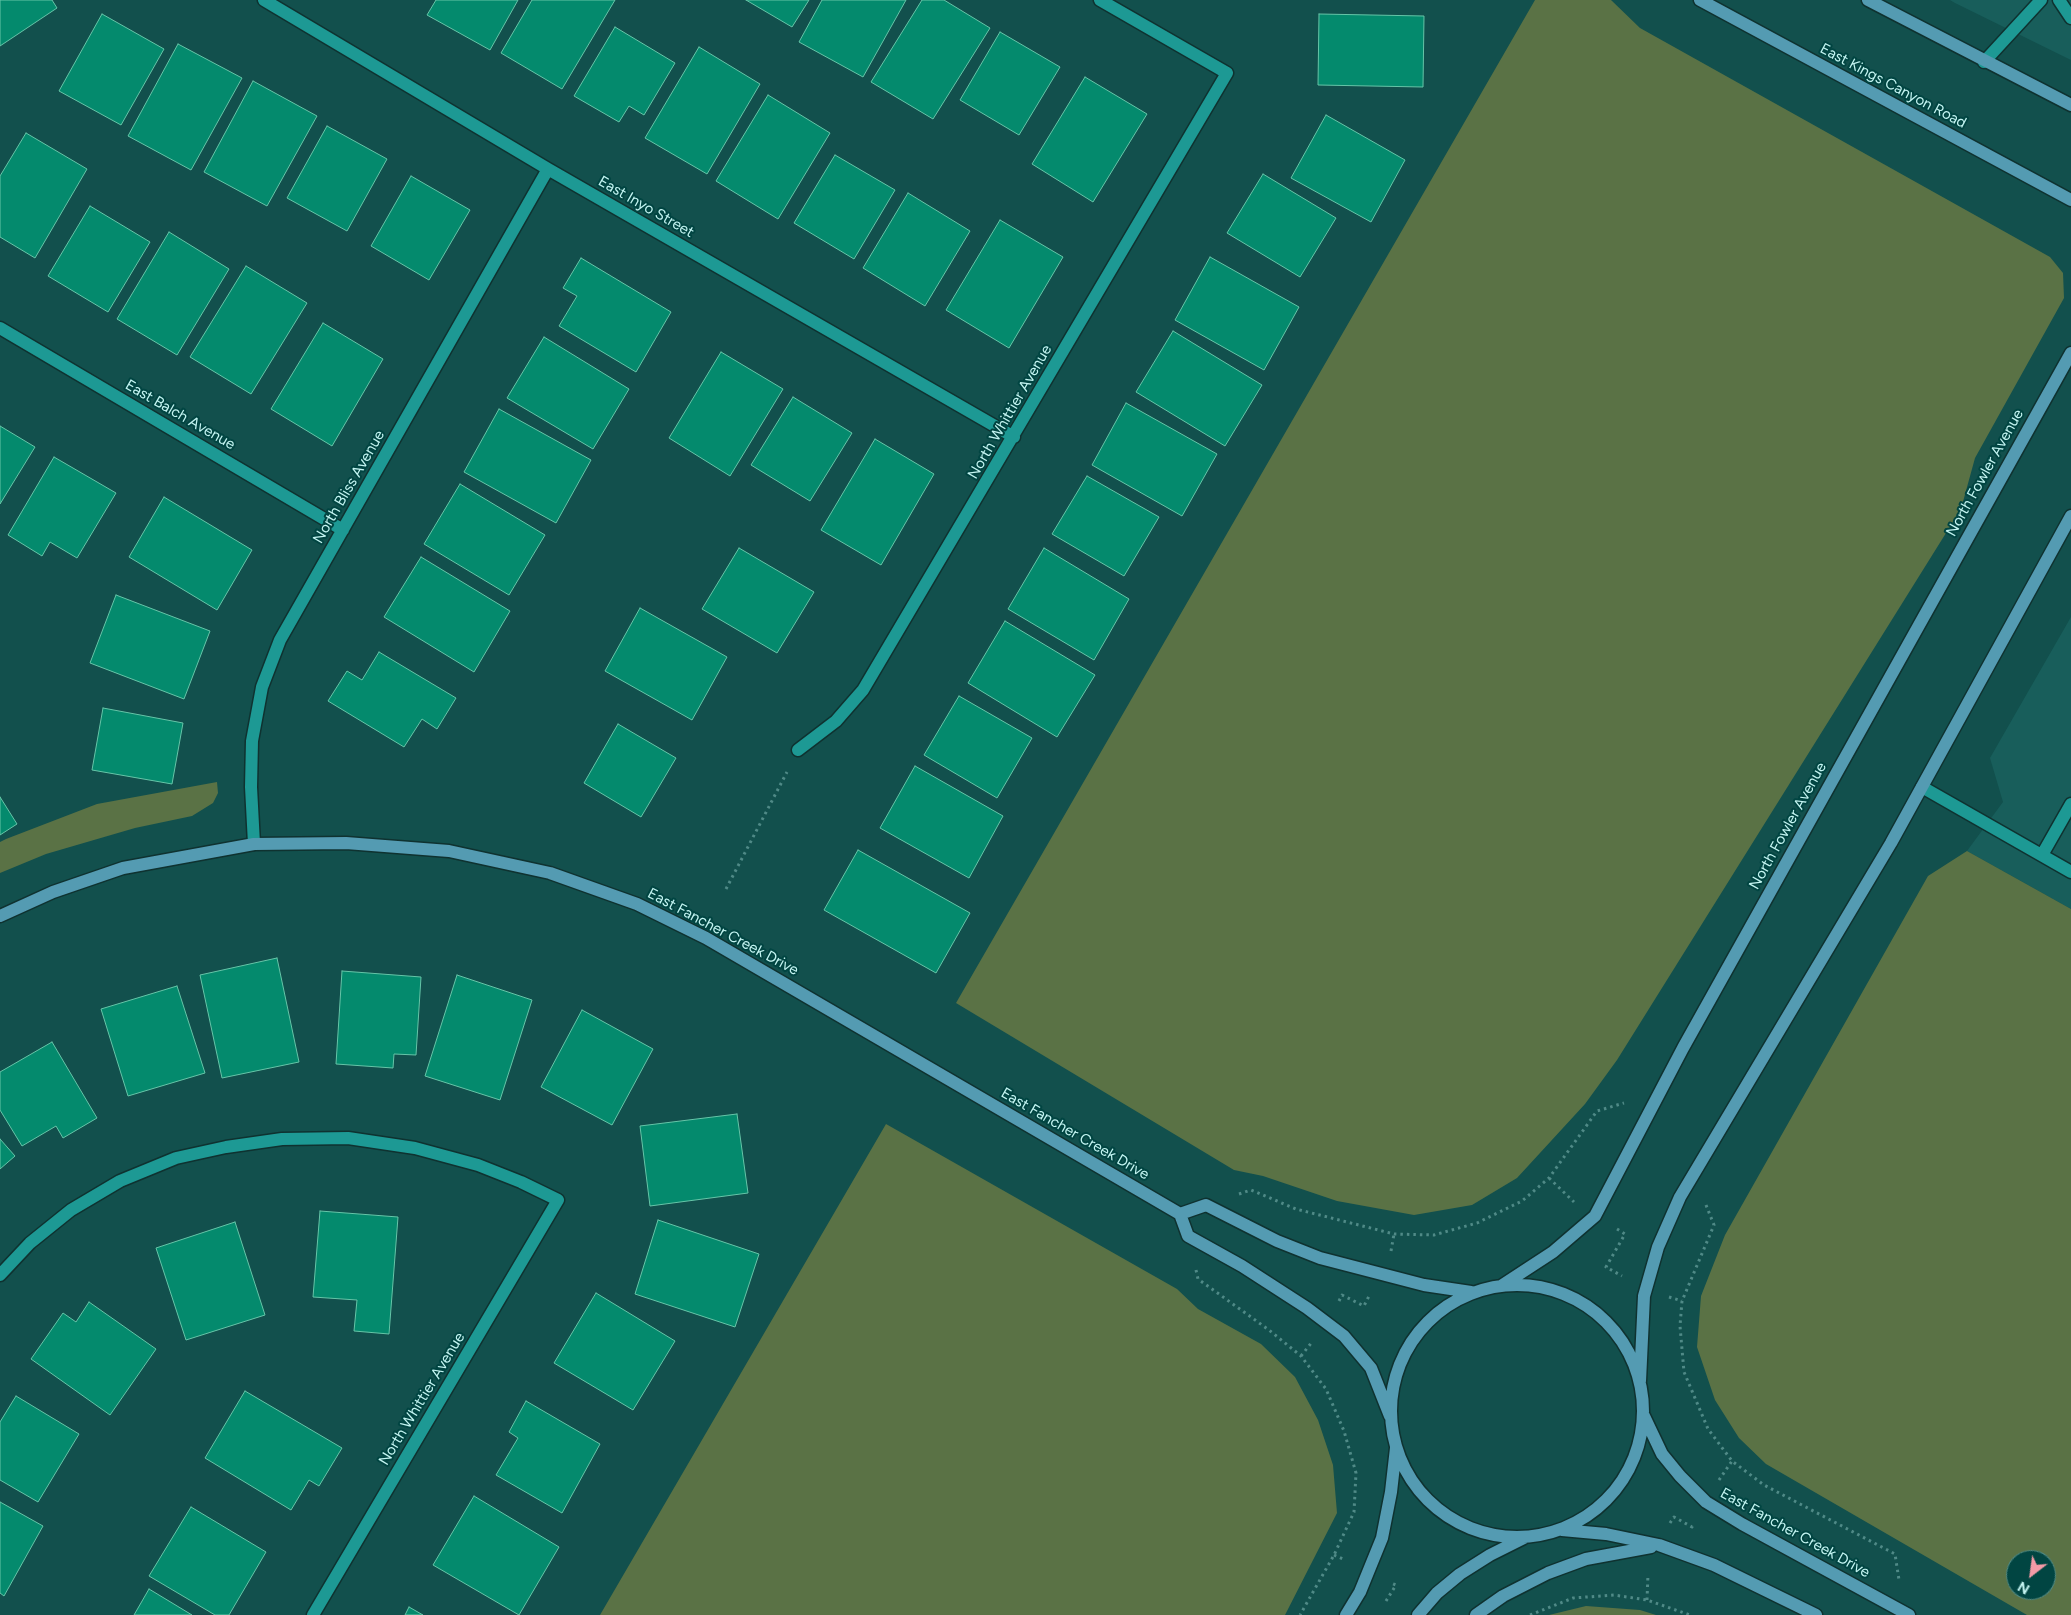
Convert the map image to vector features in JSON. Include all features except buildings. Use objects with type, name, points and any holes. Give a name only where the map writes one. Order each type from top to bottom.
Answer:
[{"type":"main road","name":"East Kings Canyon Road","points":[[1700,0],[2071,200]]},
{"type":"main road","points":[[1868,0],[1984,62],[2071,105]]},
{"type":"main road","name":"North Fowler Avenue","points":[[1501,1286],[1553,1252],[1595,1216],[1683,1048],[2071,353]]},
{"type":"main road","points":[[1418,1615],[1437,1593],[1460,1574],[1490,1555],[1525,1538],[1562,1530],[1594,1512],[1620,1485],[1637,1453],[1644,1416],[1640,1381],[1644,1296],[1658,1247],[1680,1197],[1891,844],[2071,516]]},
{"type":"main road","name":"East Fancher Creek Drive","points":[[0,916],[53,892],[123,868],[254,844],[346,843],[449,851],[550,873],[637,904],[706,938],[1180,1214]]},
{"type":"main road","points":[[1525,1538],[1491,1535],[1460,1524],[1426,1498],[1410,1479],[1396,1448],[1390,1416],[1371,1368],[1344,1336],[1307,1308],[1188,1236],[1180,1214],[1206,1205],[1276,1241],[1320,1258],[1424,1285],[1472,1292],[1501,1286],[1538,1287],[1573,1298],[1603,1319],[1626,1347],[1640,1381]]},
{"type":"main road","points":[[1390,1416],[1394,1381],[1408,1348],[1429,1320],[1472,1292]]},
{"type":"main road","name":"East Fancher Creek Drive","points":[[1644,1416],[1662,1454],[1680,1476],[1706,1502],[1742,1524],[1908,1615]]},
{"type":"main road","points":[[1346,1615],[1360,1592],[1382,1538],[1392,1492],[1396,1448]]},
{"type":"main road","points":[[1562,1530],[1606,1534],[1659,1545],[1714,1566],[1816,1615]]},
{"type":"main road","points":[[1476,1615],[1503,1596],[1548,1573],[1586,1559],[1659,1545]]},
{"type":"street","name":"East Inyo Street","points":[[264,0],[548,169],[1014,437]]},
{"type":"street","name":"North Whittier Avenue","points":[[798,750],[836,721],[863,690],[1014,437],[1227,73],[1100,0]]},
{"type":"street","points":[[1984,62],[2041,0]]},
{"type":"street","points":[[2059,0],[2071,18]]},
{"type":"street","name":"North Bliss Avenue","points":[[254,844],[251,787],[252,740],[262,687],[280,640],[548,169]]},
{"type":"street","name":"East Balch Avenue","points":[[0,328],[343,530]]},
{"type":"street","points":[[1922,787],[2071,872]]},
{"type":"street","points":[[2042,855],[2071,804]]},
{"type":"street","name":"North Whittier Avenue","points":[[0,1275],[30,1243],[71,1210],[120,1181],[176,1158],[226,1147],[282,1139],[348,1138],[415,1148],[478,1165],[558,1200],[313,1615]]},
{"type":"path","points":[[726,889],[798,750]]},
{"type":"path","points":[[1251,1190],[1296,1209],[1394,1234],[1434,1235],[1477,1223],[1522,1201],[1549,1178],[1597,1111]]},
{"type":"path","points":[[1549,1178],[1579,1207]]},
{"type":"path","points":[[1714,1225],[1682,1301],[1680,1326],[1684,1372],[1708,1429],[1732,1462],[1764,1485],[1895,1554]]},
{"type":"path","points":[[1612,1226],[1625,1234],[1606,1267],[1626,1279]]},
{"type":"path","points":[[1390,1260],[1394,1234]]},
{"type":"path","points":[[1198,1279],[1269,1330],[1301,1356],[1326,1389],[1344,1431],[1356,1473],[1354,1512],[1334,1555],[1300,1615]]},
{"type":"path","points":[[1335,1308],[1342,1294],[1364,1306],[1371,1294]]},
{"type":"path","points":[[1301,1356],[1318,1335]]},
{"type":"path","points":[[1714,1488],[1732,1462]]},
{"type":"path","points":[[1669,1525],[1674,1517],[1692,1527],[1696,1520]]},
{"type":"path","points":[[1646,1600],[1648,1569]]},
{"type":"path","points":[[1530,1615],[1572,1598],[1614,1595],[1646,1600],[1690,1615]]},
{"type":"shaded area","points":[[1950,0],[2071,0],[2071,60],[1955,3]]},
{"type":"shaded area","points":[[2071,617],[2071,909],[1967,851],[2003,802],[1990,758]]},
{"type":"green space","points":[[1535,0],[1611,0],[1640,28],[2050,257],[2063,273],[2064,298],[1975,458],[1961,509],[1617,1060],[1585,1104],[1517,1178],[1472,1205],[1414,1215],[1337,1201],[1263,1176],[1234,1170],[956,1003]]},
{"type":"green space","points":[[217,782],[218,793],[213,803],[192,816],[135,828],[46,854],[0,873],[0,842],[6,839],[97,804]]},
{"type":"green space","points":[[1967,851],[2071,909],[2071,1615],[2027,1615],[1766,1464],[1739,1438],[1715,1400],[1697,1347],[1701,1296],[1725,1235],[1928,876]]},
{"type":"green space","points":[[886,1124],[1177,1289],[1198,1309],[1261,1344],[1295,1377],[1318,1420],[1333,1465],[1337,1513],[1285,1615],[600,1615]]},
{"type":"green space","points":[[1586,1606],[1640,1610],[1656,1615],[1549,1615]]}]
